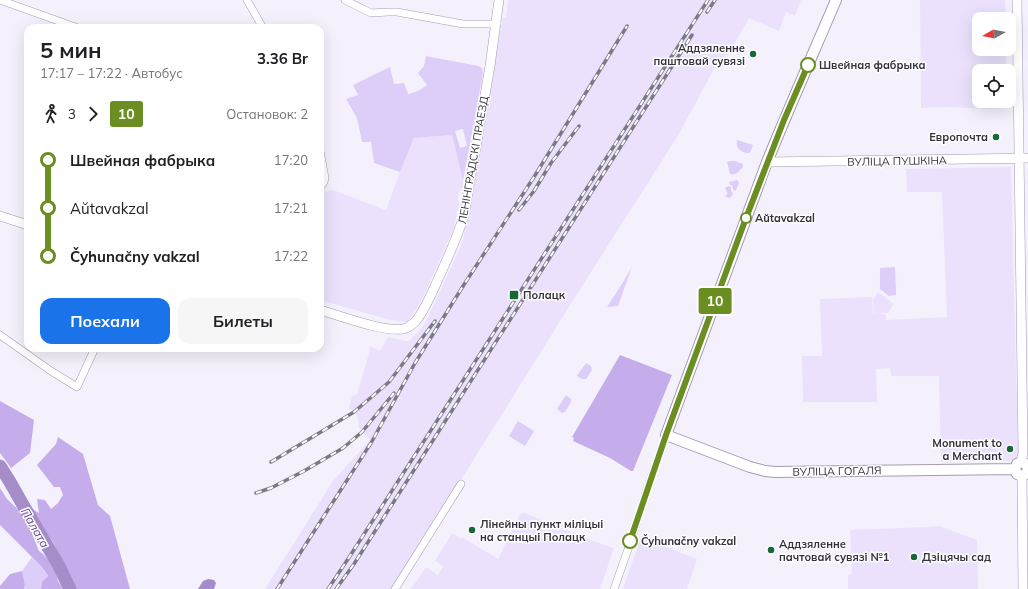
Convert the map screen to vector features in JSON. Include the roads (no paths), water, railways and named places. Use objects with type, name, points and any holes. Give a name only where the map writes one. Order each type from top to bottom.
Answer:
[{"type":"main road","points":[[666,435],[767,162],[836,0]]},
{"type":"main road","name":"ВУЛІЦА ГОГАЛЯ","points":[[666,435],[750,466],[765,471],[775,472],[1023,469]]},
{"type":"street","points":[[0,0],[67,24]]},
{"type":"street","points":[[247,0],[261,24]]},
{"type":"street","points":[[345,0],[372,13],[397,12],[463,24],[497,24]]},
{"type":"street","name":"ЛЕНІНГРАДСКІ ПРАЕЗД","points":[[324,311],[373,326],[397,329],[410,326],[416,320],[427,303],[460,231],[464,215],[497,24],[499,0]]},
{"type":"street","points":[[1018,0],[1024,158],[1022,453],[1023,589]]},
{"type":"street","name":"ВУЛІЦА ПУШКІНА","points":[[767,162],[1024,158]]},
{"type":"street","points":[[0,216],[24,224]]},
{"type":"street","points":[[0,335],[24,352]]},
{"type":"street","points":[[24,352],[77,387],[93,352]]},
{"type":"street","points":[[614,589],[666,435]]},
{"type":"street","points":[[395,589],[461,484]]},
{"type":"waterway","name":"Палата","points":[[0,466],[58,564],[70,589]]},
{"type":"railway","points":[[328,589],[708,0]]},
{"type":"railway","points":[[707,12],[715,0]]},
{"type":"railway","points":[[277,589],[371,443],[415,363],[534,177],[627,26]]},
{"type":"railway","points":[[336,589],[354,564],[692,35]]},
{"type":"railway","points":[[519,210],[534,191],[551,163],[579,126]]},
{"type":"railway","points":[[271,462],[354,412],[389,382],[435,321]]},
{"type":"railway","points":[[256,493],[271,488],[304,471],[343,448],[362,432],[394,393]]},
{"type":"place","name":"Аддзяленне паштовай сувязі","points":[[753,54]]},
{"type":"place","name":"Швейная фабрыка","points":[[808,65]]},
{"type":"place","name":"Европочта","points":[[996,137]]},
{"type":"place","name":"Aŭtavakzal","points":[[746,218]]},
{"type":"place","name":"Полацк","points":[[514,295]]},
{"type":"place","name":"Monument to a Merchant","points":[[1010,449]]},
{"type":"place","name":"Лінейны пункт міліцыі на станцыі Полацк","points":[[472,530]]},
{"type":"place","name":"Čyhunačny vakzal","points":[[630,541]]},
{"type":"place","name":"Аддзяленне пачтовай сувязі №1","points":[[771,550]]},
{"type":"place","name":"Дзіцячы сад","points":[[914,557]]}]
